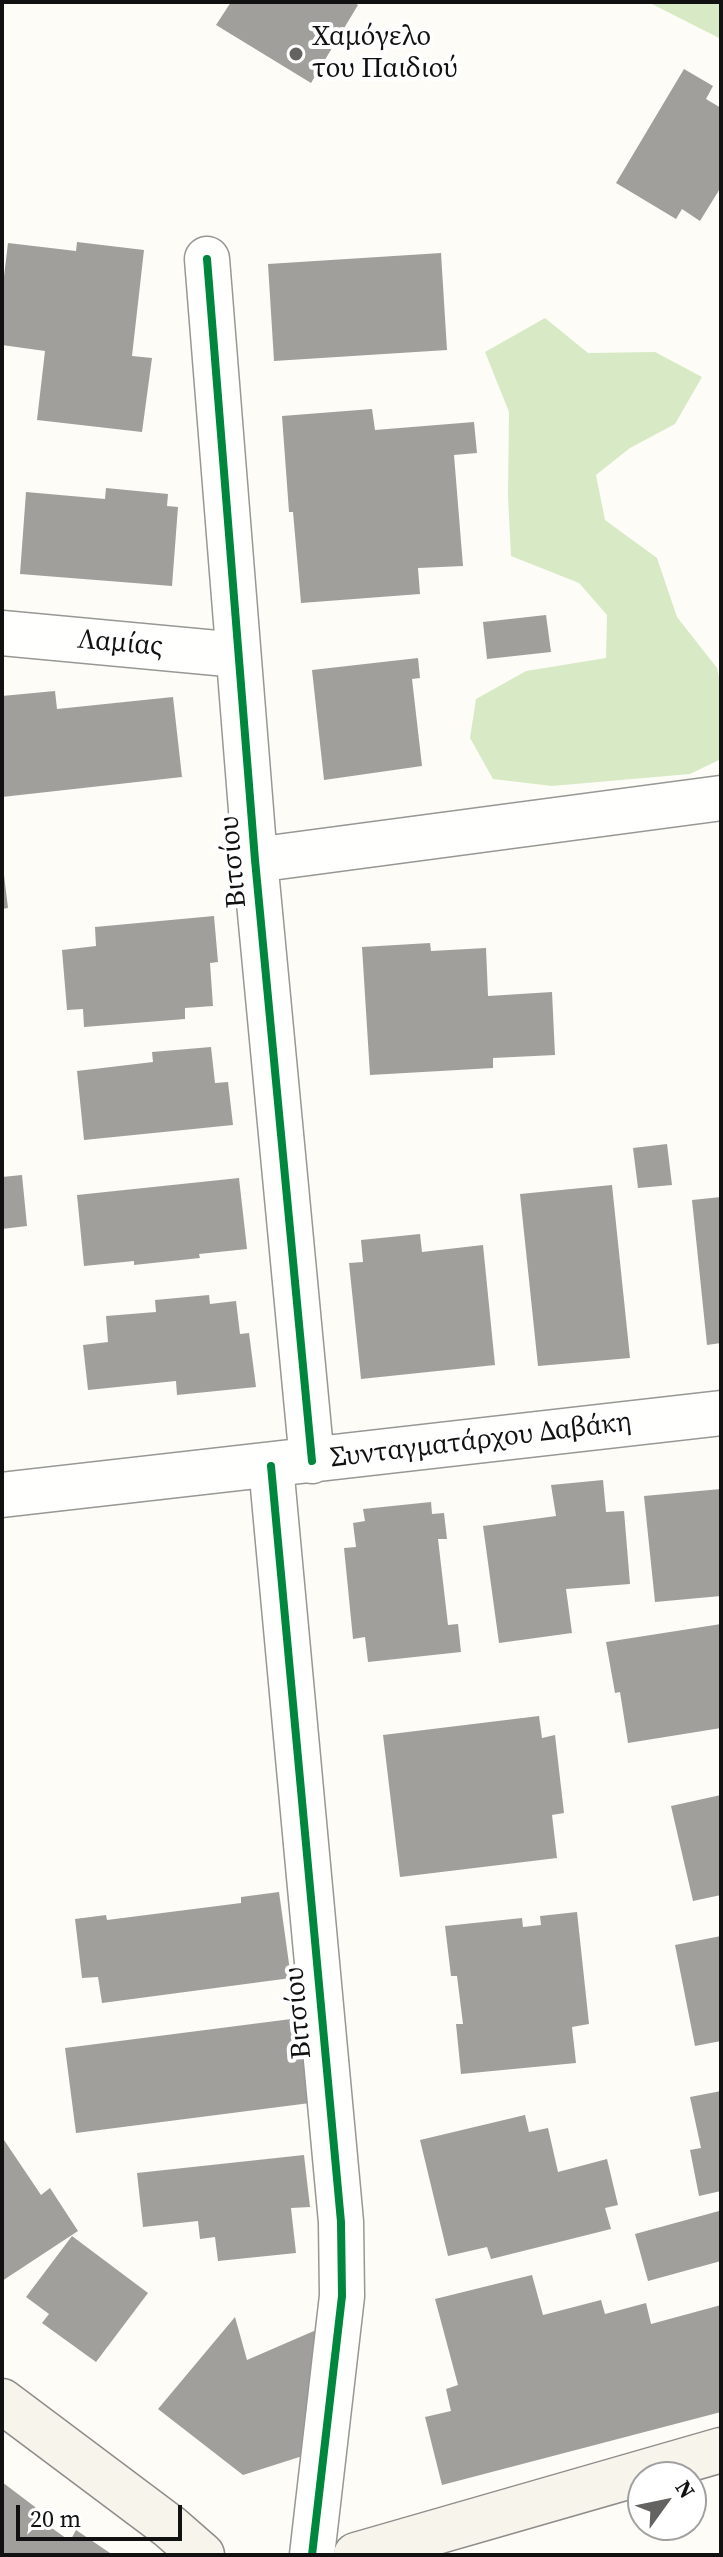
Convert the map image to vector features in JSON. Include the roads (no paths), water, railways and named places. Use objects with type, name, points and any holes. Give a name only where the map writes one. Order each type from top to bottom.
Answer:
[{"type":"main road","points":[[2,2401],[170,2527],[202,2555]]},
{"type":"main road","points":[[374,2552],[721,2450]]},
{"type":"street","name":"Βιτσίου","points":[[207,259],[255,860],[341,2222],[342,2296],[312,2555]]},
{"type":"street","name":"Λαμίας","points":[[2,633],[238,655]]},
{"type":"street","points":[[255,860],[721,798]]},
{"type":"street","name":"Συνταγματάρχου Δαβάκη","points":[[2,1495],[721,1413]]},
{"type":"place","name":"Χαμόγελο του Παιδιού","points":[[296,54]]}]
